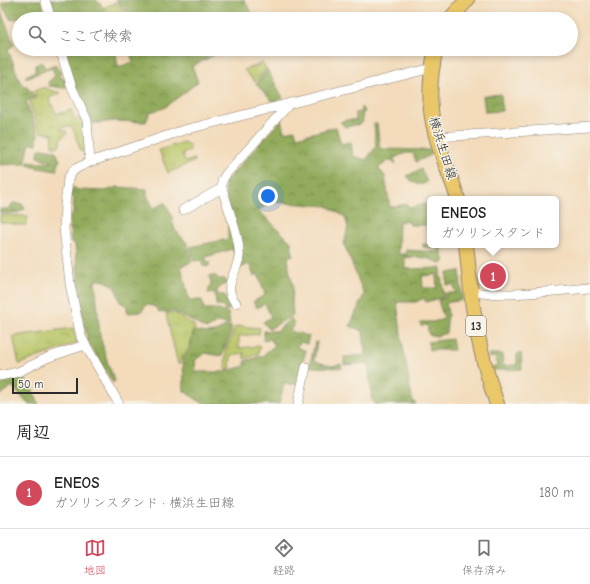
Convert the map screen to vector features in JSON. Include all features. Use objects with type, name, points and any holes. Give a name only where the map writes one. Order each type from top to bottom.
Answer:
[{"type":"main road","points":[[456,12],[467,0]]},
{"type":"main road","name":"横浜生田線","points":[[435,56],[430,80],[431,112],[437,137],[457,196]]},
{"type":"main road","name":"13","points":[[466,248],[478,338],[487,375],[497,404]]},
{"type":"street","points":[[45,0],[49,12]]},
{"type":"street","points":[[62,56],[72,88],[87,120],[90,162]]},
{"type":"street","points":[[119,404],[81,337],[70,284],[64,228],[68,180],[72,172],[90,162],[184,130],[432,68]]},
{"type":"street","points":[[236,303],[231,298],[230,286],[238,263],[239,249],[222,188],[222,181],[226,174],[291,103]]},
{"type":"street","points":[[437,137],[590,127]]},
{"type":"street","points":[[183,210],[222,188]]},
{"type":"street","points":[[471,292],[486,294],[517,293],[590,288]]},
{"type":"street","points":[[0,376],[18,372],[49,357],[85,345]]},
{"type":"street","points":[[298,404],[306,367]]},
{"type":"green space","points":[[12,0],[41,0],[45,12],[12,12],[11,20],[1,4]]},
{"type":"green space","points":[[47,0],[96,0],[104,12],[51,12]]},
{"type":"green space","points":[[116,0],[244,0],[252,12],[128,12]]},
{"type":"green space","points":[[116,3],[126,12],[106,12],[104,7]]},
{"type":"green space","points":[[0,9],[12,40],[12,46],[8,49],[20,82],[31,91],[35,97],[26,101],[38,134],[37,144],[30,143],[25,164],[0,165]]},
{"type":"green space","points":[[65,56],[116,56],[118,67],[133,62],[131,56],[213,56],[192,66],[198,82],[164,108],[150,112],[146,122],[113,121],[93,124],[81,100]]},
{"type":"green space","points":[[42,62],[45,68],[55,64],[60,71],[61,78],[65,79],[66,87],[49,86],[48,82],[55,76],[52,68],[26,78],[26,76],[35,71],[35,65]]},
{"type":"green space","points":[[262,62],[266,68],[255,82],[244,70],[251,66],[253,68]]},
{"type":"green space","points":[[267,69],[283,98],[273,102],[256,84]]},
{"type":"green space","points":[[45,87],[61,93],[49,98],[56,114],[71,110],[75,120],[81,116],[84,121],[85,150],[81,152],[72,126],[62,127],[61,130],[66,131],[67,133],[60,140],[60,145],[55,147],[52,145],[53,134],[40,132],[29,102],[37,97],[34,91]]},
{"type":"green space","points":[[501,94],[502,111],[485,112],[483,96]]},
{"type":"green space","points":[[361,107],[365,111],[362,115],[363,122],[361,124],[345,127],[340,122],[356,120],[355,113],[360,112]]},
{"type":"green space","points":[[281,120],[284,132],[295,130],[297,137],[336,127],[341,144],[351,142],[353,156],[366,160],[376,147],[374,124],[377,124],[380,149],[430,150],[431,155],[416,162],[413,153],[406,153],[394,158],[396,165],[390,160],[378,168],[385,176],[390,207],[407,204],[409,208],[426,204],[427,225],[410,225],[409,222],[399,221],[398,254],[405,254],[405,269],[441,268],[441,274],[422,276],[423,288],[437,288],[436,276],[441,276],[444,297],[426,302],[424,298],[416,302],[397,302],[412,399],[416,404],[375,404],[372,400],[368,363],[344,365],[344,357],[365,355],[363,331],[350,326],[364,294],[344,244],[348,227],[345,217],[327,206],[273,202],[258,210],[291,242],[293,255],[288,257],[289,270],[293,285],[293,315],[269,329],[263,322],[271,317],[265,303],[257,308],[253,302],[265,295],[258,274],[254,276],[249,264],[240,268],[225,189],[225,182]]},
{"type":"green space","points":[[183,142],[189,145],[190,150],[183,154],[185,162],[195,159],[195,161],[168,173],[159,150]]},
{"type":"green space","points":[[39,149],[56,151],[60,159],[56,171],[27,165],[28,162],[53,162],[38,157]]},
{"type":"green space","points":[[421,169],[427,182],[424,184],[416,184],[407,176]]},
{"type":"green space","points":[[73,187],[78,190],[106,191],[117,187],[147,189],[147,196],[154,208],[165,203],[174,219],[172,221],[175,230],[187,243],[192,262],[181,266],[189,300],[202,300],[204,309],[214,309],[228,313],[230,325],[218,322],[206,329],[172,310],[168,313],[159,312],[157,308],[147,304],[141,312],[127,313],[127,306],[120,302],[113,287],[108,282],[95,280],[100,336],[108,364],[115,381],[113,383],[88,342],[78,295],[79,289],[75,244],[71,243],[69,219],[73,213],[74,199],[70,195]]},
{"type":"green space","points":[[13,203],[22,204],[25,209],[17,213],[0,213],[0,209],[8,209]]},
{"type":"green space","points":[[0,215],[28,216],[26,225],[19,225],[0,222]]},
{"type":"green space","points":[[228,226],[231,226],[236,257],[232,249],[206,257],[206,260],[210,263],[208,267],[203,266],[201,260],[194,261],[190,247],[228,239]]},
{"type":"green space","points":[[423,244],[427,244],[427,248],[423,247]]},
{"type":"green space","points":[[430,248],[442,248],[442,256],[445,260],[442,264],[424,258],[406,258],[406,250],[438,252],[438,249]]},
{"type":"green space","points":[[460,271],[462,300],[446,303],[448,314],[446,333],[437,336],[429,335],[427,325],[421,326],[420,322],[433,322],[444,319],[438,300],[446,298],[445,293],[456,293],[454,285],[447,285],[447,273]]},
{"type":"green space","points":[[209,276],[216,276],[219,279],[225,279],[227,284],[223,285],[217,290],[218,295],[225,295],[226,300],[231,307],[227,311],[221,306],[216,305],[215,294],[208,293],[211,283]]},
{"type":"green space","points":[[173,312],[195,326],[189,348],[182,357],[181,363],[178,364],[166,315]]},
{"type":"green space","points":[[291,318],[294,324],[290,331],[309,336],[307,344],[301,342],[296,347],[306,351],[296,384],[284,384],[279,404],[204,404],[184,391],[183,358],[190,349],[194,331],[211,333],[222,329],[225,326],[232,327],[222,356],[205,353],[195,360],[196,372],[223,372],[245,366],[245,361],[262,356],[275,345],[270,339],[263,340],[264,331],[278,331]]},
{"type":"green space","points":[[235,327],[260,328],[259,334],[239,336],[239,348],[260,346],[258,354],[244,359],[244,353],[232,355],[230,362],[231,368],[225,369],[226,351]]},
{"type":"green space","points":[[73,328],[77,343],[19,364],[13,336]]},
{"type":"green space","points":[[452,339],[454,350],[429,350],[428,342]]},
{"type":"green space","points":[[315,342],[317,342],[314,361],[332,366],[341,364],[342,368],[309,367]]},
{"type":"green space","points":[[521,353],[522,369],[491,370],[491,368],[498,365],[495,357],[488,358],[489,354],[502,354],[503,366],[517,365],[517,354]]},
{"type":"green space","points":[[22,377],[33,391],[39,404],[28,404],[12,386],[0,396],[0,381]]},
{"type":"place","name":"ENEOS","points":[[493,276]]}]
